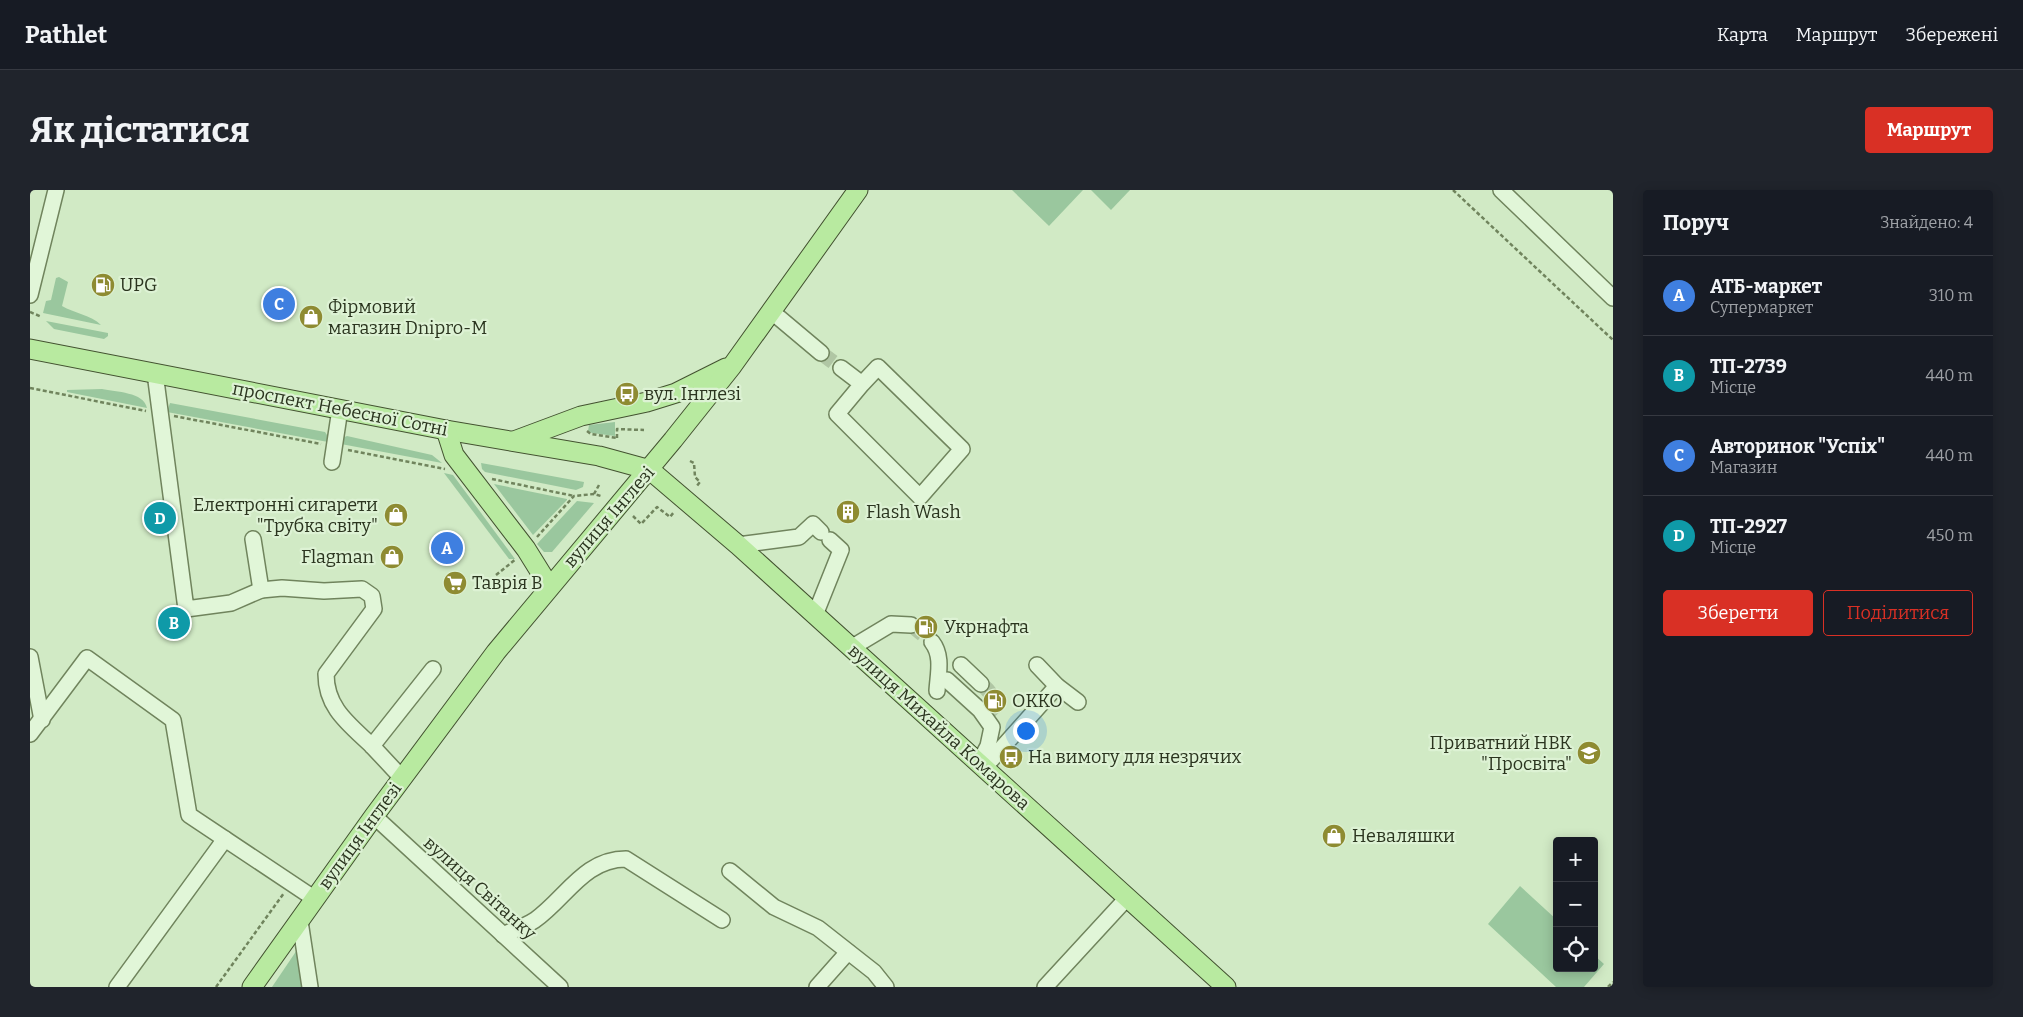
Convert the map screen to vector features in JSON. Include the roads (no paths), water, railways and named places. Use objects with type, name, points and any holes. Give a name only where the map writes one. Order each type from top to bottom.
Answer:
[{"type":"main road","name":"вулиця Інглезі","points":[[252,987],[374,816],[496,652],[549,586],[650,470],[732,366],[858,190]]},
{"type":"main road","name":"проспект Небесної Сотні","points":[[30,349],[446,430],[609,458],[650,470]]},
{"type":"main road","points":[[512,441],[581,416],[676,394],[732,366]]},
{"type":"main road","points":[[446,430],[454,455],[526,549],[549,586]]},
{"type":"main road","name":"вулиця Михайла Комарова","points":[[650,470],[738,545],[1226,987]]},
{"type":"street","points":[[30,295],[53,190]]},
{"type":"street","points":[[1501,190],[1613,298]]},
{"type":"street","points":[[771,311],[821,353]]},
{"type":"street","points":[[878,367],[962,450],[920,497],[837,414],[862,384],[878,367]]},
{"type":"street","points":[[841,368],[862,384]]},
{"type":"street","points":[[155,373],[186,609],[231,603],[261,590],[282,588],[324,591],[362,589],[372,596],[374,609],[326,674],[327,692],[336,711],[402,778]]},
{"type":"street","points":[[332,462],[340,409]]},
{"type":"street","points":[[738,545],[799,537],[813,524],[841,550],[815,615]]},
{"type":"street","points":[[254,539],[261,590]]},
{"type":"street","points":[[851,648],[891,624],[911,625]]},
{"type":"street","points":[[932,642],[937,648],[939,656],[942,686],[987,714],[992,727],[982,765]]},
{"type":"street","points":[[30,657],[42,720]]},
{"type":"street","points":[[30,734],[87,658],[173,720],[188,815],[315,899]]},
{"type":"street","points":[[961,665],[982,684]]},
{"type":"street","points":[[1037,665],[1057,686],[1078,702]]},
{"type":"street","points":[[372,746],[433,669]]},
{"type":"street","points":[[982,765],[1057,686]]},
{"type":"street","name":"вулиця Світанку","points":[[374,816],[560,987]]},
{"type":"street","points":[[116,987],[225,839]]},
{"type":"street","points":[[503,935],[534,921],[577,879],[596,866],[614,859],[626,859],[722,920]]},
{"type":"street","points":[[730,871],[774,907],[818,928],[874,972],[886,987]]},
{"type":"street","points":[[1045,987],[1127,898]]},
{"type":"street","points":[[300,921],[310,987]]},
{"type":"street","points":[[817,987],[848,952]]},
{"type":"tunnel","points":[[821,353],[841,368]]},
{"type":"tunnel","points":[[911,625],[932,642]]},
{"type":"tunnel","points":[[981,684],[989,691],[993,700],[994,707],[989,712]]},
{"type":"place","name":"UPG","points":[[103,285]]},
{"type":"place","name":"Авторинок \"Успіх\"","points":[[279,304]]},
{"type":"place","name":"Фірмовий магазин Dnipro-M","points":[[311,317]]},
{"type":"place","name":"вул. Інглезі","points":[[627,394]]},
{"type":"place","name":"Flash Wash","points":[[848,512]]},
{"type":"place","name":"Електронні сигарети \"Трубка світу\"","points":[[396,515]]},
{"type":"place","name":"ТП-2927","points":[[160,518]]},
{"type":"place","name":"АТБ-маркет","points":[[447,548]]},
{"type":"place","name":"Flagman","points":[[392,557]]},
{"type":"place","name":"Таврія В","points":[[455,583]]},
{"type":"place","name":"ТП-2739","points":[[174,623]]},
{"type":"place","name":"Укрнафта","points":[[926,627]]},
{"type":"place","name":"ОККО","points":[[995,701]]},
{"type":"place","name":"Приватний НВК \"Просвіта\"","points":[[1589,753]]},
{"type":"place","name":"На вимогу для незрячих","points":[[1011,757]]},
{"type":"place","name":"Неваляшки","points":[[1334,836]]}]
